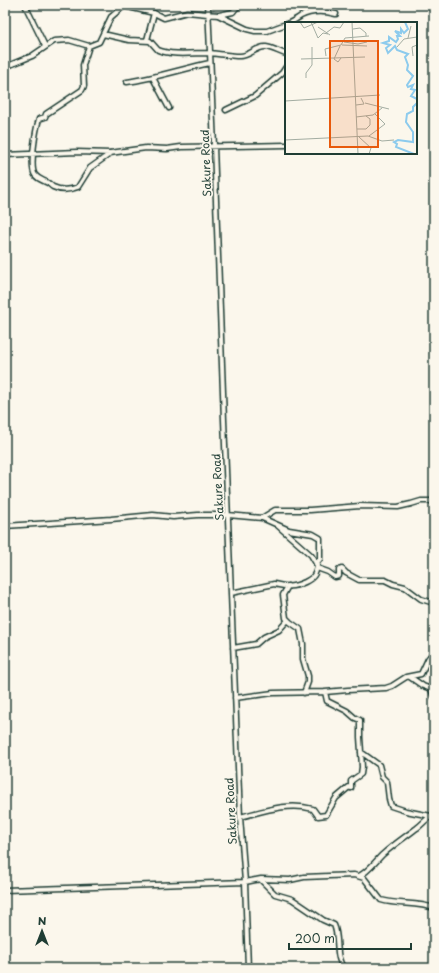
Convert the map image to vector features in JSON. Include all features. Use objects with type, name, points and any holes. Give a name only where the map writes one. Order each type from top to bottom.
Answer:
[{"type":"street","points":[[25,5],[45,46]]},
{"type":"street","points":[[5,67],[32,56],[54,41],[69,40],[89,46],[99,42],[111,17],[124,5],[154,13],[164,18],[187,12],[208,13],[218,15],[247,29],[255,31],[267,31],[285,24]]},
{"type":"street","name":"Sakure Road","points":[[208,5],[235,698],[248,968]]},
{"type":"street","points":[[218,15],[233,12],[236,8],[242,5]]},
{"type":"street","points":[[291,22],[307,13],[312,12],[325,11],[336,14]]},
{"type":"street","points":[[147,40],[154,13]]},
{"type":"street","points":[[103,34],[130,40],[147,40],[150,41],[158,50],[178,53],[241,56],[249,54],[262,47],[266,47],[273,48],[285,54]]},
{"type":"street","points":[[89,46],[83,65],[84,86],[82,90],[46,114],[45,117],[39,119],[32,169],[34,175],[40,180],[48,182],[53,187],[70,190],[78,187],[90,168],[110,153]]},
{"type":"street","points":[[127,82],[153,78],[172,71],[210,63]]},
{"type":"street","points":[[226,110],[255,96],[282,73],[285,68]]},
{"type":"street","points":[[153,78],[169,108]]},
{"type":"street","points":[[5,155],[76,152],[110,153],[146,148],[167,149],[181,147],[285,145]]},
{"type":"street","points":[[262,518],[275,510],[310,510],[360,506],[398,506],[434,500]]},
{"type":"street","points":[[5,526],[153,515],[173,518],[198,515],[228,515],[262,518],[277,526],[289,530],[313,534],[320,538],[320,559],[316,566],[313,578],[295,586],[274,584],[231,593]]},
{"type":"street","points":[[277,526],[311,555],[316,566],[335,577],[339,576],[339,570],[342,569],[346,573],[361,580],[387,580],[393,584],[408,588],[421,599],[434,603]]},
{"type":"street","points":[[288,586],[283,596],[286,618],[300,630],[301,634],[303,659],[308,676],[308,682],[304,693]]},
{"type":"street","points":[[233,648],[256,644],[264,637],[279,630],[288,620]]},
{"type":"street","points":[[235,698],[273,693],[304,693],[386,688],[406,677],[421,674],[428,659],[434,651]]},
{"type":"street","points":[[410,677],[423,686],[431,689],[434,698]]},
{"type":"street","points":[[240,817],[280,807],[292,806],[313,809],[318,816],[326,815],[336,798],[349,787],[351,788],[351,781],[361,774],[360,720],[355,718],[347,711],[327,701],[325,692]]},
{"type":"street","points":[[361,752],[379,765],[382,777],[387,782],[389,799],[392,806],[406,812],[432,816]]},
{"type":"street","points":[[359,876],[366,872],[372,864],[388,850],[432,816]]},
{"type":"street","points":[[5,890],[245,882],[348,875],[364,878],[381,900],[398,904],[422,904],[434,908]]},
{"type":"street","points":[[261,880],[275,894],[292,899],[322,920],[334,924],[337,934],[340,963],[344,968]]}]
